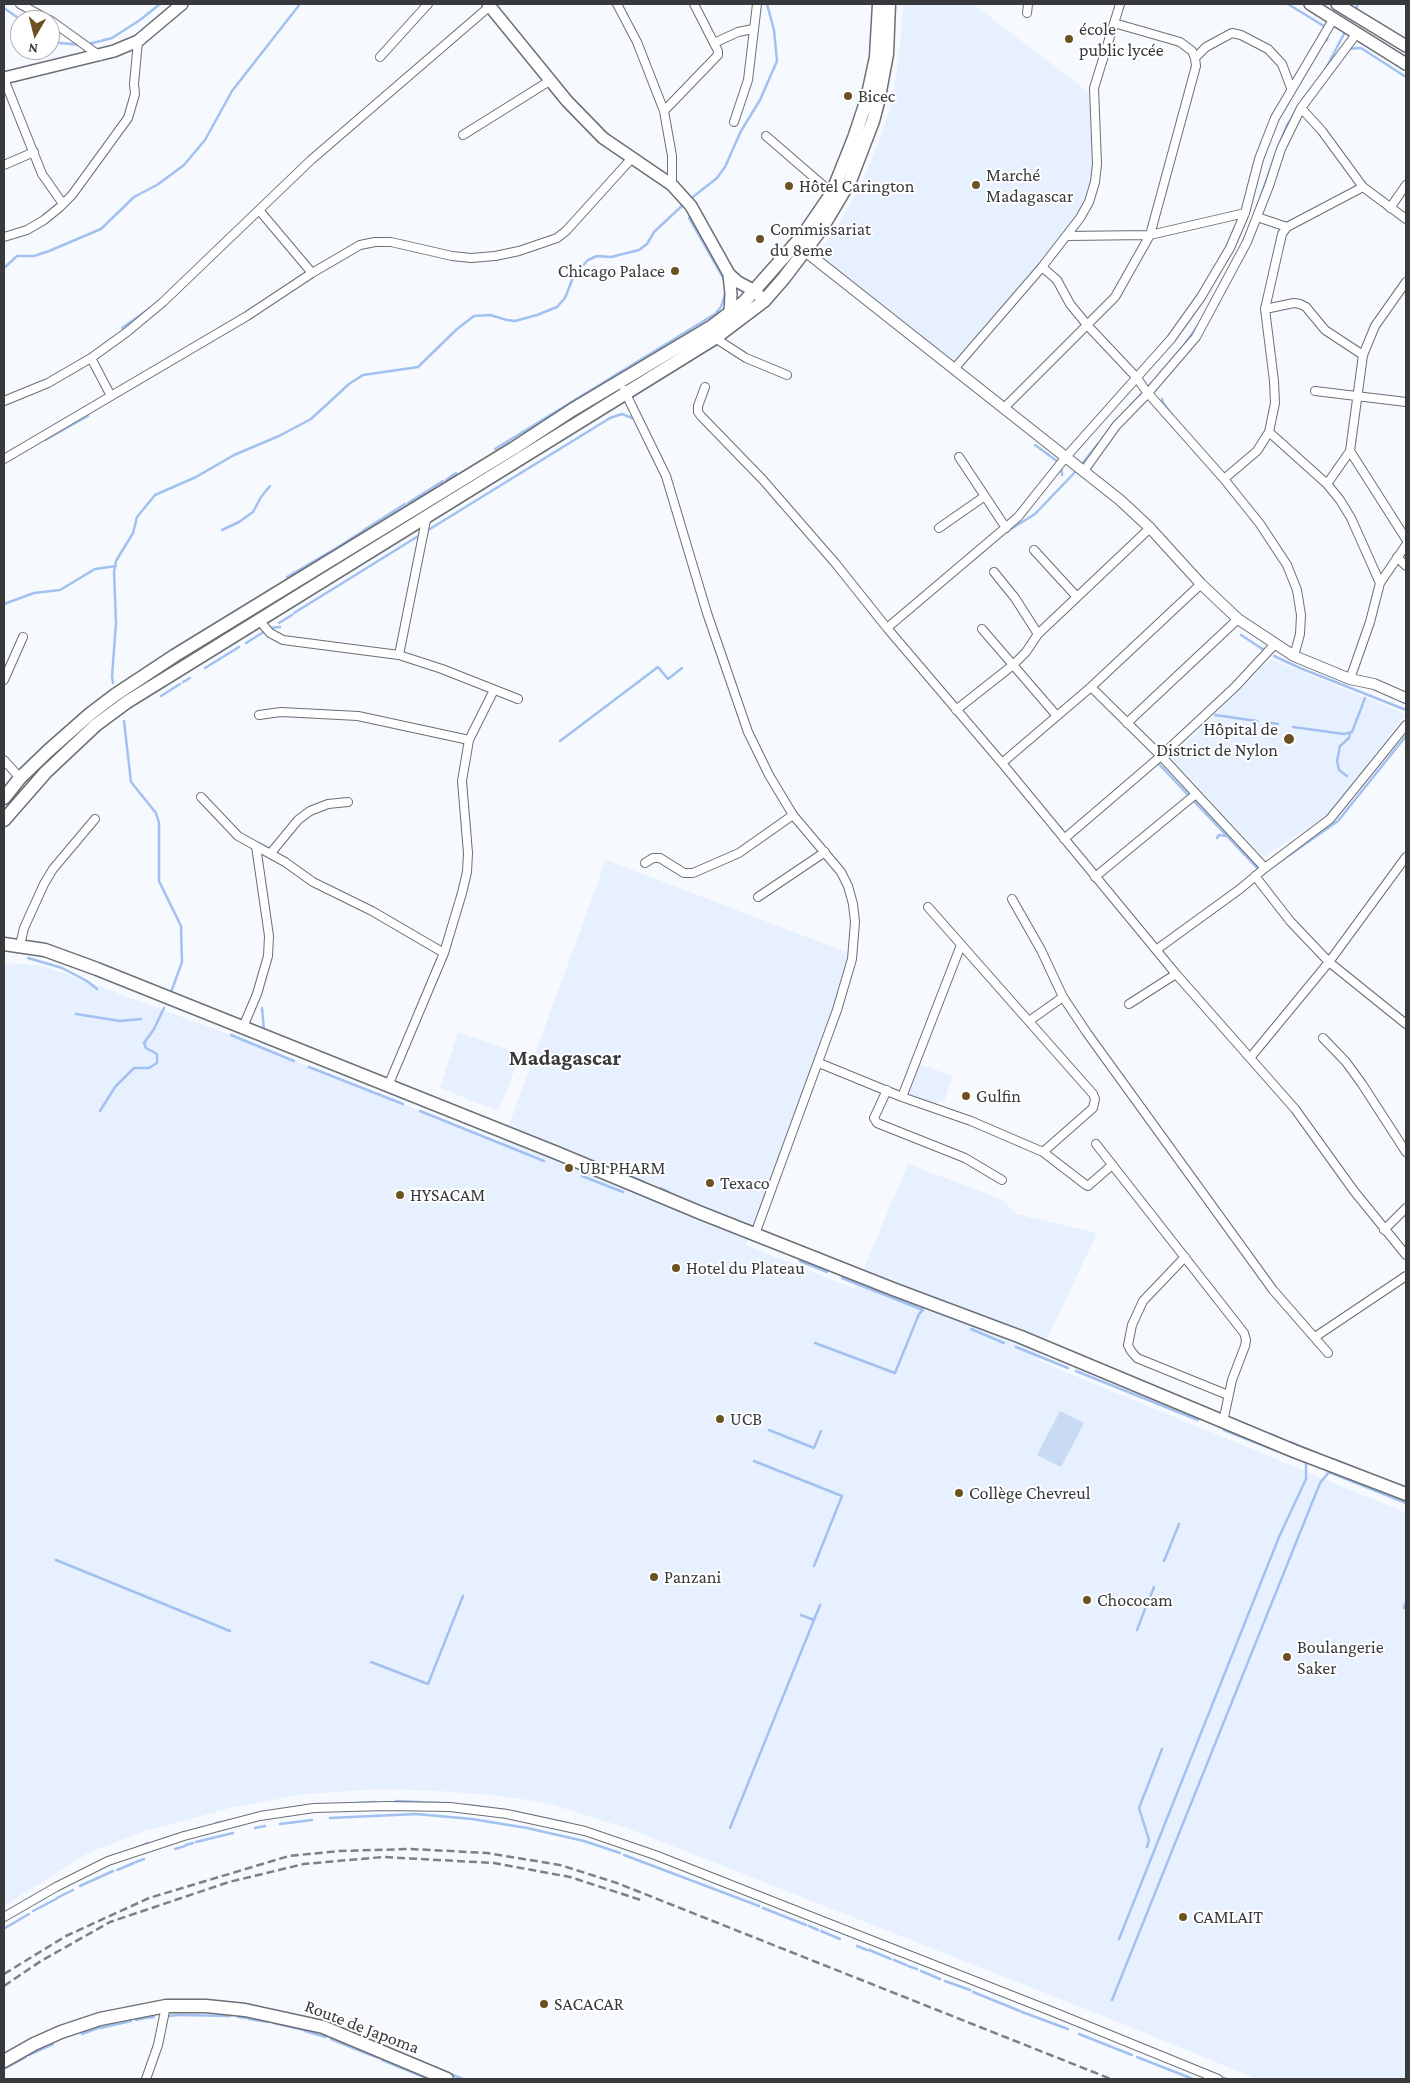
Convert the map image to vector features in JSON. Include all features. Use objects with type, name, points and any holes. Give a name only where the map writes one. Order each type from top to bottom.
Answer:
[{"type":"main road","points":[[4,79],[100,56],[138,41],[182,4]]},
{"type":"main road","points":[[4,798],[20,778],[90,714],[167,660],[622,387],[715,338],[804,234],[832,193],[867,99],[876,58],[879,4]]},
{"type":"main road","points":[[4,820],[46,772],[96,725],[127,702],[428,515],[711,327],[733,318],[764,301],[805,251],[850,181],[874,121],[887,54],[890,4]]},
{"type":"main road","points":[[1310,4],[1406,64]]},
{"type":"main road","points":[[489,5],[567,101],[603,138],[682,195],[692,206],[729,274],[738,282],[755,291],[764,301]]},
{"type":"main road","points":[[1340,6],[1406,46]]},
{"type":"main road","points":[[729,274],[733,318]]},
{"type":"main road","points":[[4,944],[20,945],[66,958],[182,1005],[243,1027],[755,1234],[1021,1337],[1406,1494]]},
{"type":"main road","name":"Route de Japoma","points":[[4,2061],[34,2044],[61,2032],[100,2019],[166,2006],[206,2006],[245,2010],[305,2022],[346,2036],[447,2079]]},
{"type":"street","points":[[20,4],[31,10]]},
{"type":"street","points":[[380,57],[428,4]]},
{"type":"street","points":[[617,4],[638,42],[664,111],[672,156],[672,186]]},
{"type":"street","points":[[664,111],[716,58],[718,50],[694,4]]},
{"type":"street","points":[[734,122],[748,80],[756,4]]},
{"type":"street","points":[[1027,13],[1028,4]]},
{"type":"street","points":[[954,369],[1042,267],[1089,202],[1095,182],[1097,164],[1094,88],[1120,4]]},
{"type":"street","points":[[4,401],[48,383],[91,358],[127,332],[163,302],[311,160],[489,5]]},
{"type":"street","points":[[887,628],[1006,528],[1027,506],[1065,458],[1171,339],[1201,298],[1226,255],[1245,212],[1266,139],[1275,118],[1291,88],[1336,20]]},
{"type":"street","points":[[1004,408],[1115,297],[1150,235],[1196,66],[1195,58],[1192,51],[1180,42],[1114,23]]},
{"type":"street","points":[[60,27],[100,56]]},
{"type":"street","points":[[714,43],[738,32],[753,29]]},
{"type":"street","points":[[1080,469],[1146,390],[1196,336],[1247,242],[1281,149],[1301,108],[1356,32]]},
{"type":"street","points":[[1195,58],[1206,47],[1232,34],[1241,35],[1268,49],[1282,64],[1291,88]]},
{"type":"street","points":[[4,237],[27,230],[44,220],[63,204],[128,118],[134,94],[138,41]]},
{"type":"street","points":[[4,79],[42,174],[63,204]]},
{"type":"street","points":[[463,135],[551,80]]},
{"type":"street","points":[[1301,108],[1322,131],[1363,187],[1406,219]]},
{"type":"street","points":[[766,136],[832,193]]},
{"type":"street","points":[[4,165],[34,152]]},
{"type":"street","points":[[4,458],[247,316],[312,273],[360,245],[375,242],[391,242],[452,256],[472,258],[495,256],[542,245],[557,238],[566,231],[632,158]]},
{"type":"street","points":[[1390,208],[1406,185]]},
{"type":"street","points":[[1224,479],[1257,451],[1269,432],[1275,403],[1265,308],[1282,234],[1287,227],[1363,187]]},
{"type":"street","points":[[259,210],[312,273]]},
{"type":"street","points":[[1066,236],[1150,235],[1245,212]]},
{"type":"street","points":[[1257,217],[1287,227]]},
{"type":"street","points":[[805,251],[1120,500],[1150,528],[1201,584],[1238,619],[1274,645],[1294,656],[1350,679],[1374,684],[1406,698]]},
{"type":"street","points":[[1042,267],[1057,280],[1070,304],[1088,326],[1137,378],[1224,479],[1260,524],[1287,565],[1298,590],[1301,615],[1300,634],[1294,656]]},
{"type":"street","points":[[1327,484],[1350,451],[1363,355],[1375,326],[1406,282]]},
{"type":"street","points":[[1265,308],[1294,303],[1300,304],[1306,307],[1325,330],[1363,355]]},
{"type":"street","points":[[715,338],[746,358],[787,375]]},
{"type":"street","points":[[91,358],[111,396]]},
{"type":"street","points":[[622,387],[666,476],[707,613],[748,732],[769,775],[793,815],[841,872],[848,886],[853,904],[854,941],[852,959],[819,1062],[755,1234]]},
{"type":"street","points":[[705,387],[698,406],[700,416],[763,480],[836,564],[887,628],[1002,763],[1176,974],[1295,1109],[1354,1192],[1406,1255]]},
{"type":"street","points":[[1314,391],[1406,402]]},
{"type":"street","points":[[1269,432],[1327,484],[1351,518],[1380,583]]},
{"type":"street","points":[[1350,451],[1406,539]]},
{"type":"street","points":[[959,457],[1006,528]]},
{"type":"street","points":[[939,528],[984,496]]},
{"type":"street","points":[[399,655],[428,515]]},
{"type":"street","points":[[956,710],[1013,665],[1026,652],[1038,634],[1150,528]]},
{"type":"street","points":[[1350,679],[1370,622],[1380,583],[1406,545]]},
{"type":"street","points":[[1034,550],[1077,597]]},
{"type":"street","points":[[1397,557],[1406,566]]},
{"type":"street","points":[[994,572],[1015,598],[1038,634]]},
{"type":"street","points":[[1002,763],[1091,687],[1201,584]]},
{"type":"street","points":[[1127,723],[1238,619]]},
{"type":"street","points":[[259,620],[270,633],[283,640],[399,655],[442,669],[518,699]]},
{"type":"street","points":[[982,629],[1057,716]]},
{"type":"street","points":[[4,680],[23,637]]},
{"type":"street","points":[[1064,839],[1161,756],[1234,687],[1274,645]]},
{"type":"street","points":[[1091,687],[1161,756],[1265,868]]},
{"type":"street","points":[[388,1086],[444,952],[467,872],[468,852],[462,781],[469,740],[494,690]]},
{"type":"street","points":[[259,715],[281,712],[358,716],[469,740]]},
{"type":"street","points":[[1156,950],[1330,819],[1406,725]]},
{"type":"street","points":[[4,760],[20,778]]},
{"type":"street","points":[[1095,876],[1196,794]]},
{"type":"street","points":[[201,797],[238,836],[285,862],[313,882],[372,911],[444,952]]},
{"type":"street","points":[[270,854],[298,820],[328,804],[348,802]]},
{"type":"street","points":[[645,863],[653,858],[660,858],[684,873],[693,873],[739,853],[793,815]]},
{"type":"street","points":[[20,945],[24,928],[44,884],[58,863],[95,819]]},
{"type":"street","points":[[243,1027],[257,994],[268,956],[269,936],[256,846]]},
{"type":"street","points":[[758,897],[825,852]]},
{"type":"street","points":[[1250,1058],[1329,962],[1406,857]]},
{"type":"street","points":[[1255,876],[1290,921],[1329,962],[1406,1024]]},
{"type":"street","points":[[1012,899],[1045,957],[1063,997],[1087,1034],[1273,1290],[1328,1353]]},
{"type":"street","points":[[928,907],[1093,1094],[1095,1099],[1093,1108],[1042,1152]]},
{"type":"street","points":[[902,1097],[961,945]]},
{"type":"street","points":[[1129,1004],[1176,974]]},
{"type":"street","points":[[1030,1021],[1063,997]]},
{"type":"street","points":[[1322,1038],[1346,1062],[1406,1152]]},
{"type":"street","points":[[819,1062],[1042,1152],[1087,1186],[1112,1166]]},
{"type":"street","points":[[887,1090],[874,1118],[877,1123],[965,1158],[1002,1180]]},
{"type":"street","points":[[1096,1144],[1244,1333],[1246,1340],[1228,1395],[1224,1420]]},
{"type":"street","points":[[1384,1230],[1406,1208]]},
{"type":"street","points":[[1186,1257],[1143,1301],[1132,1325],[1128,1345],[1137,1358],[1228,1395]]},
{"type":"street","points":[[1315,1337],[1406,1276]]},
{"type":"street","points":[[4,1918],[56,1887],[108,1861],[184,1836],[260,1816],[314,1808],[387,1806],[470,1809],[558,1824],[585,1831],[655,1855],[1218,2079]]},
{"type":"street","points":[[146,2079],[158,2045],[166,2006]]},
{"type":"shaded area","name":"Marché Madagascar","points":[[904,4],[970,4],[976,6],[1088,92],[1093,104],[1094,166],[1091,190],[1084,206],[1042,263],[954,362],[931,347],[916,332],[822,258],[820,251],[860,187],[880,139],[889,111],[896,77]]},
{"type":"shaded area","name":"Hôpital de District de Nylon","points":[[1271,659],[1406,714],[1329,814],[1264,857],[1171,758]]},
{"type":"shaded area","points":[[606,860],[851,954],[814,1071],[746,1245],[855,1289],[908,1164],[1003,1200],[1016,1214],[1097,1233],[1037,1360],[1406,1513],[1406,2079],[1257,2079],[1116,2021],[627,1828],[547,1803],[502,1796],[379,1789],[305,1794],[234,1807],[145,1831],[90,1852],[4,1906],[4,965],[14,963],[44,966],[228,1034],[502,1144]]},
{"type":"shaded area","points":[[458,1032],[521,1054],[498,1111],[440,1088]]},
{"type":"shaded area","points":[[918,1064],[953,1076],[944,1101],[931,1104],[906,1097]]},
{"type":"shaded area","points":[[1060,1411],[1084,1423],[1061,1467],[1037,1455]]},
{"type":"waterway","points":[[89,44],[112,38],[160,4]]},
{"type":"waterway","points":[[4,268],[17,256],[34,256],[101,229],[134,197],[157,185],[184,165],[205,140],[232,91],[300,4]]},
{"type":"waterway","points":[[689,200],[717,178],[725,167],[741,131],[760,100],[777,61],[774,30],[767,4]]},
{"type":"waterway","points":[[1288,4],[1327,28]]},
{"type":"waterway","points":[[1355,11],[1358,4]]},
{"type":"waterway","points":[[4,8],[10,12]]},
{"type":"waterway","points":[[1324,72],[1346,30]]},
{"type":"waterway","points":[[1327,33],[1327,40]]},
{"type":"waterway","points":[[60,43],[81,45]]},
{"type":"waterway","points":[[1348,49],[1361,48],[1406,77]]},
{"type":"waterway","points":[[1278,148],[1287,125],[1294,115]]},
{"type":"waterway","points":[[1257,207],[1276,153]]},
{"type":"waterway","points":[[113,683],[116,623],[114,572],[116,561],[133,533],[137,517],[155,495],[196,477],[234,455],[279,436],[311,419],[349,384],[363,375],[418,367],[457,329],[474,316],[490,315],[515,321],[557,307],[565,298],[574,275],[588,260],[597,256],[611,257],[639,250],[647,244],[654,232],[685,203]]},
{"type":"waterway","points":[[689,218],[725,281]]},
{"type":"waterway","points":[[1242,244],[1247,233]]},
{"type":"waterway","points":[[495,449],[715,314],[721,307],[726,291]]},
{"type":"waterway","points":[[122,328],[149,309]]},
{"type":"waterway","points":[[1185,344],[1199,324]]},
{"type":"waterway","points":[[1124,413],[1144,391]]},
{"type":"waterway","points":[[1162,399],[1174,417]]},
{"type":"waterway","points":[[425,532],[610,418],[622,414],[632,418]]},
{"type":"waterway","points":[[45,440],[88,416]]},
{"type":"waterway","points":[[1081,465],[1098,444]]},
{"type":"waterway","points":[[1035,445],[1061,464],[1062,475]]},
{"type":"waterway","points":[[1003,534],[1035,514],[1078,469]]},
{"type":"waterway","points":[[446,480],[456,473]]},
{"type":"waterway","points":[[408,503],[443,481]]},
{"type":"waterway","points":[[222,530],[239,522],[253,512],[261,497],[270,486]]},
{"type":"waterway","points":[[364,530],[405,504]]},
{"type":"waterway","points":[[335,549],[363,531]]},
{"type":"waterway","points":[[294,613],[420,535]]},
{"type":"waterway","points":[[973,560],[986,549]]},
{"type":"waterway","points":[[287,577],[333,550]]},
{"type":"waterway","points":[[4,604],[34,593],[60,590],[95,569],[116,566]]},
{"type":"waterway","points":[[279,623],[292,615]]},
{"type":"waterway","points":[[246,643],[270,628],[280,627]]},
{"type":"waterway","points":[[1241,635],[1264,650]]},
{"type":"waterway","points":[[205,668],[239,647]]},
{"type":"waterway","points":[[1274,656],[1406,710]]},
{"type":"waterway","points":[[560,741],[658,667],[668,679],[682,668]]},
{"type":"waterway","points":[[183,682],[190,678]]},
{"type":"waterway","points":[[161,696],[180,684]]},
{"type":"waterway","points":[[1293,727],[1344,734],[1352,732],[1365,698]]},
{"type":"waterway","points":[[1215,715],[1257,721]]},
{"type":"waterway","points":[[124,721],[131,782],[156,813],[159,823],[159,881],[181,926],[182,962],[170,995]]},
{"type":"waterway","points":[[1266,722],[1278,724]]},
{"type":"waterway","points":[[1347,776],[1339,770],[1337,761],[1340,746],[1349,738],[1350,733]]},
{"type":"waterway","points":[[1271,868],[1338,821],[1406,736]]},
{"type":"waterway","points":[[1157,762],[1260,871]]},
{"type":"waterway","points":[[1217,838],[1219,835],[1227,836]]},
{"type":"waterway","points":[[28,958],[62,968],[87,981],[97,989]]},
{"type":"waterway","points":[[100,1111],[115,1087],[134,1068],[149,1068],[157,1063],[157,1054],[146,1048],[144,1043],[154,1029],[164,1008]]},
{"type":"waterway","points":[[262,1008],[264,1030]]},
{"type":"waterway","points":[[76,1014],[120,1021],[141,1019]]},
{"type":"waterway","points":[[231,1035],[277,1054]]},
{"type":"waterway","points":[[277,1054],[294,1061]]},
{"type":"waterway","points":[[309,1067],[403,1104]]},
{"type":"waterway","points":[[420,1111],[544,1161]]},
{"type":"waterway","points":[[617,1171],[644,1182]]},
{"type":"waterway","points":[[582,1176],[623,1192]]},
{"type":"waterway","points":[[661,1188],[669,1192]]},
{"type":"waterway","points":[[800,1261],[827,1272]]},
{"type":"waterway","points":[[815,1343],[895,1373],[919,1314],[923,1310],[842,1278]]},
{"type":"waterway","points":[[971,1329],[1004,1343]]},
{"type":"waterway","points":[[1016,1347],[1068,1368]]},
{"type":"waterway","points":[[1076,1371],[1198,1420]]},
{"type":"waterway","points":[[769,1430],[814,1448],[821,1431]]},
{"type":"waterway","points":[[1224,1430],[1305,1462]]},
{"type":"waterway","points":[[1270,1434],[1284,1440]]},
{"type":"waterway","points":[[1290,1442],[1317,1453]]},
{"type":"waterway","points":[[1333,1459],[1358,1469]]},
{"type":"waterway","points":[[754,1461],[842,1496],[814,1566]]},
{"type":"waterway","points":[[1119,1939],[1279,1537],[1306,1479],[1306,1464]]},
{"type":"waterway","points":[[1112,2000],[1320,1483],[1329,1472],[1406,1503]]},
{"type":"waterway","points":[[1164,1561],[1179,1524]]},
{"type":"waterway","points":[[56,1560],[230,1631]]},
{"type":"waterway","points":[[1147,1605],[1154,1587]]},
{"type":"waterway","points":[[371,1662],[428,1684],[463,1596]]},
{"type":"waterway","points":[[1404,1608],[1406,1602]]},
{"type":"waterway","points":[[730,1828],[820,1605]]},
{"type":"waterway","points":[[1137,1630],[1145,1609]]},
{"type":"waterway","points":[[801,1615],[814,1620]]},
{"type":"waterway","points":[[1147,1847],[1149,1840],[1139,1808],[1162,1749]]},
{"type":"waterway","points":[[396,1801],[441,1803]]},
{"type":"waterway","points":[[341,1804],[375,1802]]},
{"type":"waterway","points":[[467,1805],[506,1810]]},
{"type":"waterway","points":[[516,1812],[567,1823]]},
{"type":"waterway","points":[[330,1818],[416,1814],[472,1819],[527,1828],[584,1841],[620,1853]]},
{"type":"waterway","points":[[216,1823],[232,1820]]},
{"type":"waterway","points":[[280,1824],[312,1820]]},
{"type":"waterway","points":[[255,1828],[265,1826]]},
{"type":"waterway","points":[[163,1839],[203,1827]]},
{"type":"waterway","points":[[196,1842],[233,1833]]},
{"type":"waterway","points":[[141,1846],[148,1843]]},
{"type":"waterway","points":[[186,1845],[193,1843]]},
{"type":"waterway","points":[[175,1849],[185,1846]]},
{"type":"waterway","points":[[624,1855],[759,1906]]},
{"type":"waterway","points":[[136,1862],[144,1859]]},
{"type":"waterway","points":[[117,1870],[134,1863]]},
{"type":"waterway","points":[[80,1886],[113,1871]]},
{"type":"waterway","points":[[57,1898],[73,1890]]},
{"type":"waterway","points":[[33,1911],[56,1899]]},
{"type":"waterway","points":[[763,1908],[806,1925]]},
{"type":"waterway","points":[[5,1928],[29,1914]]},
{"type":"waterway","points":[[809,1926],[818,1930]]},
{"type":"waterway","points":[[821,1931],[840,1939]]},
{"type":"waterway","points":[[857,1946],[867,1950]]},
{"type":"waterway","points":[[869,1950],[891,1959]]},
{"type":"waterway","points":[[894,1960],[906,1965]]},
{"type":"waterway","points":[[908,1966],[917,1969]]},
{"type":"waterway","points":[[921,1971],[940,1979]]},
{"type":"waterway","points":[[945,1981],[970,1990]]},
{"type":"waterway","points":[[973,1992],[1020,2011]]},
{"type":"waterway","points":[[1022,2012],[1068,2029]]},
{"type":"waterway","points":[[167,2016],[179,2015]]},
{"type":"waterway","points":[[180,2015],[230,2016]]},
{"type":"waterway","points":[[146,2018],[154,2017]]},
{"type":"waterway","points":[[238,2017],[247,2018]]},
{"type":"waterway","points":[[136,2020],[145,2018]]},
{"type":"waterway","points":[[249,2019],[268,2022]]},
{"type":"waterway","points":[[100,2028],[131,2021]]},
{"type":"waterway","points":[[274,2023],[304,2030]]},
{"type":"waterway","points":[[82,2034],[98,2028]]},
{"type":"waterway","points":[[305,2031],[326,2037]]},
{"type":"waterway","points":[[1079,2034],[1132,2055]]},
{"type":"waterway","points":[[331,2039],[358,2050]]},
{"type":"waterway","points":[[29,2055],[53,2044]]},
{"type":"waterway","points":[[360,2051],[379,2058]]},
{"type":"waterway","points":[[4,2069],[26,2057]]},
{"type":"waterway","points":[[1137,2057],[1193,2079]]},
{"type":"waterway","points":[[382,2060],[429,2079]]},
{"type":"waterway","points":[[448,2073],[463,2079]]},
{"type":"waterway","points":[[1219,2076],[1227,2079]]},
{"type":"railway","points":[[4,1974],[66,1936],[149,1898],[289,1856],[339,1851],[411,1849],[487,1853],[560,1865],[617,1883],[1111,2079]]},
{"type":"railway","points":[[4,1986],[41,1961],[110,1922],[229,1882],[304,1864],[383,1857],[494,1863],[570,1877],[644,1901]]},
{"type":"place","name":"école public lycée","points":[[1069,39]]},
{"type":"place","name":"Bicec","points":[[848,96]]},
{"type":"place","name":"Marché Madagascar","points":[[976,185]]},
{"type":"place","name":"Hôtel Carington","points":[[789,186]]},
{"type":"place","name":"Commissariat du 8eme","points":[[760,239]]},
{"type":"place","name":"Chicago Palace","points":[[675,271]]},
{"type":"place","name":"Hôpital de District de Nylon","points":[[1289,739]]},
{"type":"place","name":"Gulfin","points":[[966,1096]]},
{"type":"place","name":"UBI PHARM","points":[[569,1168]]},
{"type":"place","name":"Texaco","points":[[710,1183]]},
{"type":"place","name":"HYSACAM","points":[[400,1195]]},
{"type":"place","name":"Hotel du Plateau","points":[[676,1268]]},
{"type":"place","name":"UCB","points":[[720,1419]]},
{"type":"place","name":"Collège Chevreul","points":[[959,1493]]},
{"type":"place","name":"Panzani","points":[[654,1577]]},
{"type":"place","name":"Chococam","points":[[1087,1600]]},
{"type":"place","name":"Boulangerie Saker","points":[[1287,1657]]},
{"type":"place","name":"CAMLAIT","points":[[1183,1917]]},
{"type":"place","name":"SACACAR","points":[[544,2004]]},
{"type":"district","name":"Madagascar","points":[[565,1058]]}]
